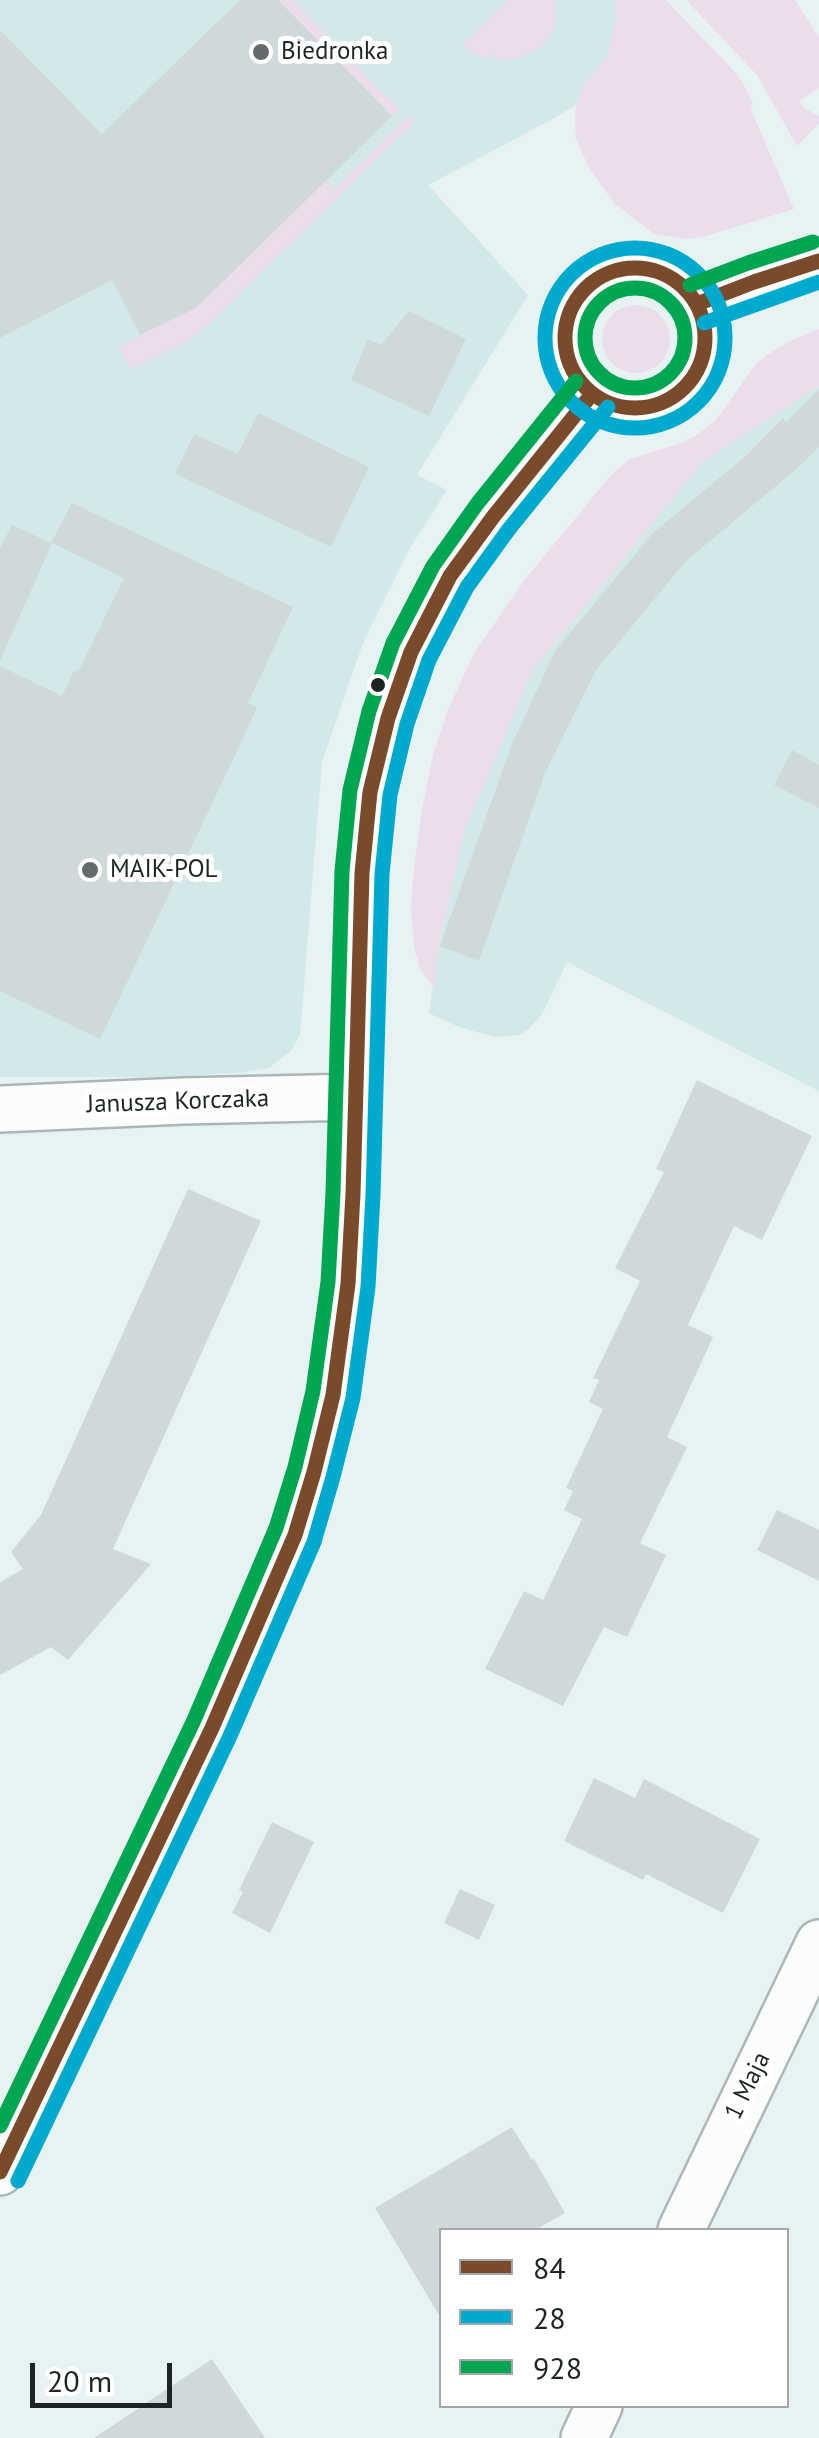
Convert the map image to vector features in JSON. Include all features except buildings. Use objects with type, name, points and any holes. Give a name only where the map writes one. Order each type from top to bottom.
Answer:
[{"type":"street","points":[[697,304],[819,261]]},
{"type":"street","points":[[646,268],[666,274],[684,286],[697,304],[705,326],[705,350],[697,373],[682,392],[661,404],[638,409],[613,406],[592,394],[576,377],[566,354],[564,331],[571,308],[585,288],[604,274],[646,268]]},
{"type":"street","points":[[0,2172],[212,1728],[295,1535],[319,1452],[333,1394],[348,1284],[362,873],[370,792],[388,718],[411,652],[450,576],[592,394]]},
{"type":"street","name":"Janusza Korczaka","points":[[0,1109],[356,1097]]},
{"type":"street","name":"1 Maja","points":[[681,2228],[819,1943]]},
{"type":"street","points":[[584,2438],[598,2408]]},
{"type":"shaded area","points":[[0,0],[615,0],[616,20],[608,54],[580,92],[576,105],[428,185],[528,295],[417,475],[447,490],[410,548],[363,643],[322,762],[300,1035],[291,1051],[269,1068],[155,1077],[0,1077]]},
{"type":"shaded area","points":[[278,0],[292,0],[400,107],[392,116]]},
{"type":"shaded area","points":[[508,0],[555,0],[555,29],[542,46],[522,57],[500,61],[492,55],[486,59],[478,56],[462,45]]},
{"type":"shaded area","points":[[615,0],[666,0],[734,71],[753,103],[751,110],[794,209],[703,237],[684,239],[654,234],[614,203],[589,168],[576,138],[575,124],[580,92],[608,54],[616,20]]},
{"type":"shaded area","points":[[686,0],[795,0],[819,38],[819,88],[799,101],[819,116],[819,123],[797,146],[757,75]]},
{"type":"shaded area","points":[[408,116],[415,122],[205,328],[130,370],[118,347],[198,306],[325,181],[335,189]]},
{"type":"shaded area","points":[[636,305],[660,315],[670,339],[660,363],[636,373],[612,363],[602,339],[612,315]]},
{"type":"shaded area","points":[[819,329],[819,386],[703,461],[532,671],[464,831],[438,948],[434,987],[420,969],[414,947],[414,867],[434,751],[474,653],[526,578],[613,473],[630,459],[697,435],[716,420],[756,364],[790,341]]},
{"type":"shaded area","points":[[819,386],[819,1091],[567,962],[542,1014],[519,1035],[495,1037],[429,1013],[438,948],[464,831],[532,671],[703,461]]},
{"type":"transit line","name":"928","points":[[690,285],[813,242]]},
{"type":"transit line","name":"28","points":[[635,248],[670,255],[699,274],[718,303],[725,338],[718,373],[699,402],[670,421],[635,428],[600,421],[571,402],[552,373],[545,338],[552,303],[571,274],[600,255],[635,248]]},
{"type":"transit line","name":"84","points":[[697,304],[819,261]]},
{"type":"transit line","name":"84","points":[[635,268],[662,273],[685,288],[700,311],[705,338],[700,365],[685,388],[662,403],[635,408],[608,403],[585,388],[570,365],[565,338],[570,311],[585,288],[608,273],[635,268]]},
{"type":"transit line","name":"28","points":[[704,323],[819,282]]},
{"type":"transit line","name":"928","points":[[635,288],[654,292],[671,302],[681,319],[685,338],[681,357],[671,374],[654,384],[635,388],[616,384],[599,374],[589,357],[585,338],[589,319],[599,302],[616,292],[635,288]]},
{"type":"transit line","name":"928","points":[[0,2126],[194,1720],[276,1528],[295,1467],[313,1391],[328,1282],[342,871],[350,790],[369,711],[393,643],[433,566],[477,504],[576,381]]},
{"type":"transit line","name":"84","points":[[0,2172],[212,1728],[295,1535],[314,1472],[333,1395],[348,1284],[362,873],[370,792],[388,718],[411,652],[450,576],[592,394]]},
{"type":"transit line","name":"28","points":[[18,2181],[230,1736],[314,1542],[333,1477],[353,1398],[368,1287],[382,874],[390,795],[407,724],[429,660],[467,587],[608,407]]},
{"type":"place","name":"Biedronka","points":[[261,52]]},
{"type":"place","name":"MAIK-POL","points":[[90,870]]}]
